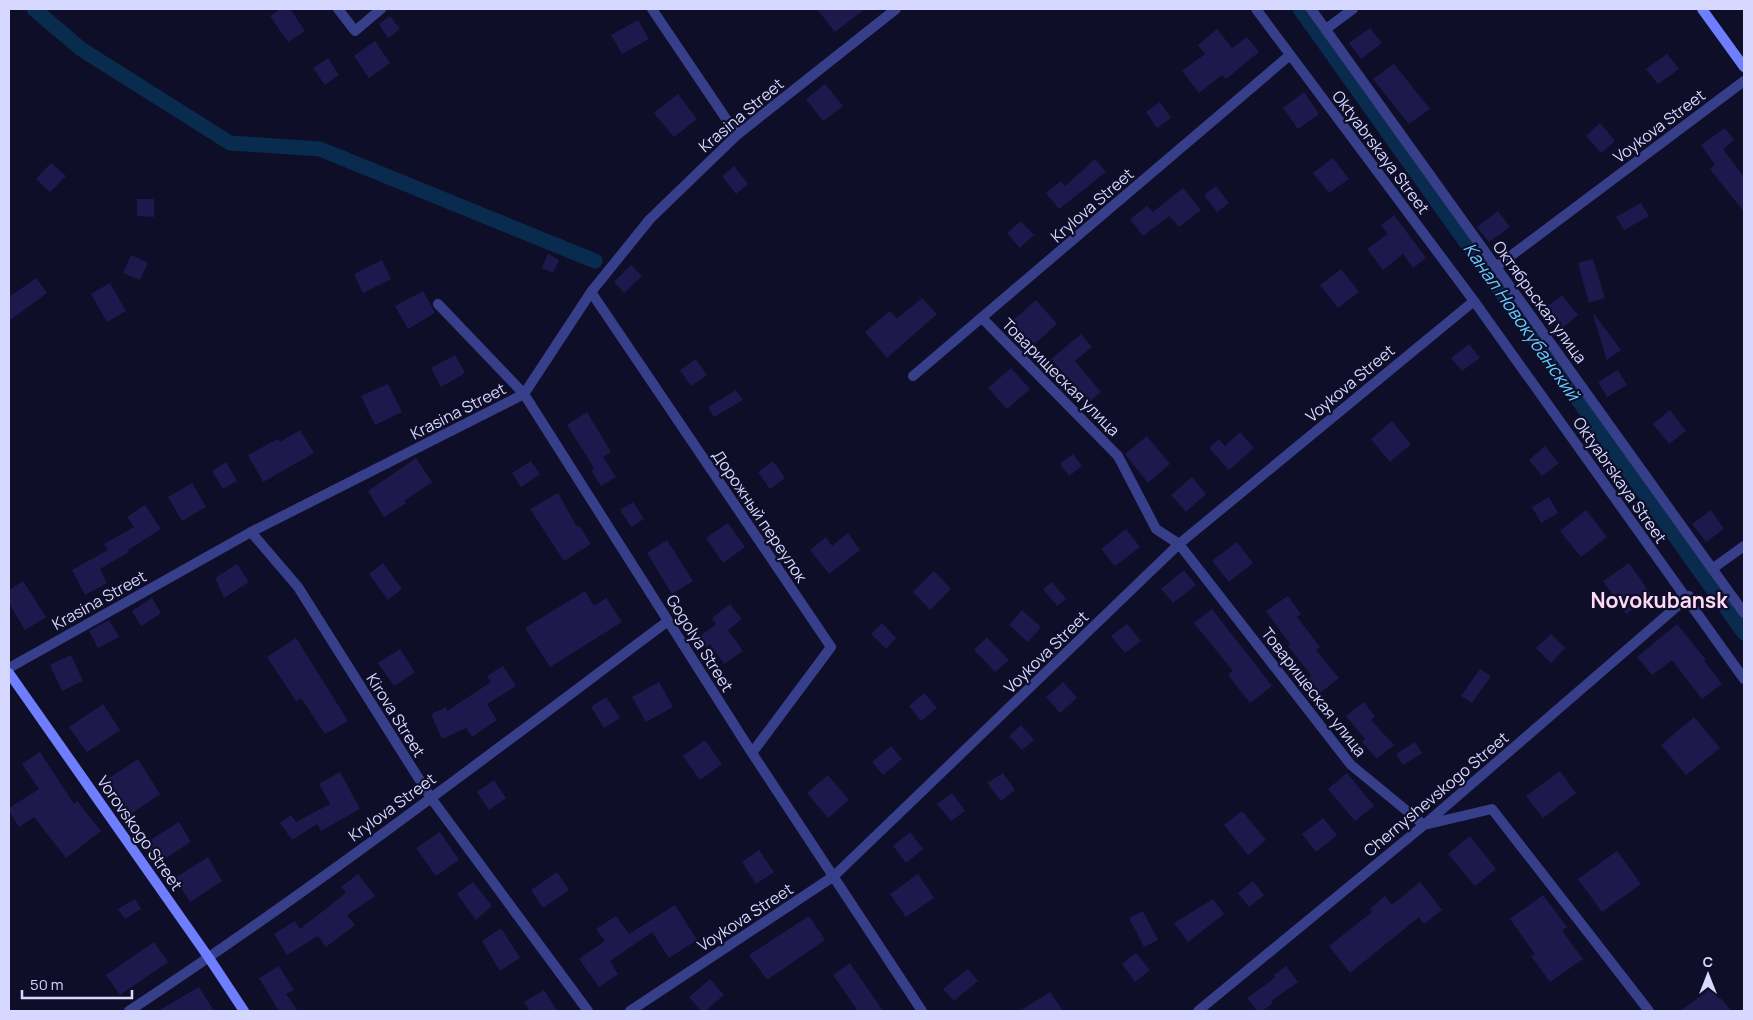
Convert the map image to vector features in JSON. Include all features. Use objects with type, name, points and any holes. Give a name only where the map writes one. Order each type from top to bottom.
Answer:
[{"type":"main road","points":[[1702,9],[1744,67]]},
{"type":"main road","name":"Vorovskogo Street","points":[[9,673],[209,958],[244,1011]]},
{"type":"street","points":[[338,9],[355,31],[381,9]]},
{"type":"street","points":[[652,9],[737,135]]},
{"type":"street","name":"Krasina Street","points":[[9,668],[251,532],[524,394],[590,292],[650,219],[737,135],[896,9]]},
{"type":"street","name":"Oktyabrskaya Street","points":[[1256,9],[1474,301],[1688,598],[1744,679]]},
{"type":"street","name":"Октябрьская улица","points":[[1311,9],[1744,613]]},
{"type":"street","points":[[1326,29],[1353,9]]},
{"type":"street","name":"Krylova Street","points":[[913,376],[983,319],[1290,55]]},
{"type":"street","name":"Voykova Street","points":[[1496,267],[1744,81]]},
{"type":"street","name":"Дорожный переулок","points":[[590,292],[831,647],[752,753]]},
{"type":"street","name":"Voykova Street","points":[[630,1011],[834,876],[1179,544],[1474,301]]},
{"type":"street","name":"Gogolya Street","points":[[438,304],[524,394],[752,753],[922,1011]]},
{"type":"street","name":"Товарищеская улица","points":[[983,319],[1118,456],[1156,529],[1179,544],[1351,765],[1424,825]]},
{"type":"street","name":"Kirova Street","points":[[251,532],[298,587],[431,798],[588,1011]]},
{"type":"street","points":[[1712,569],[1744,546]]},
{"type":"street","name":"Chernyshevskogo Street","points":[[1198,1011],[1424,825],[1688,598]]},
{"type":"street","name":"Krylova Street","points":[[129,1011],[209,958],[431,798],[668,621]]},
{"type":"street","points":[[1424,825],[1492,809],[1649,1011]]},
{"type":"building","points":[[281,9],[290,9],[305,31],[288,42],[270,16]]},
{"type":"building","points":[[817,9],[865,9],[835,32]]},
{"type":"building","points":[[390,16],[400,29],[388,38],[379,24]]},
{"type":"building","points":[[638,20],[649,39],[622,54],[611,35]]},
{"type":"building","points":[[1370,28],[1382,43],[1361,59],[1349,43]]},
{"type":"building","points":[[1217,29],[1232,48],[1247,37],[1259,52],[1226,79],[1222,75],[1199,93],[1182,71],[1205,54],[1198,45]]},
{"type":"building","points":[[375,41],[390,63],[369,78],[354,56]]},
{"type":"building","points":[[1667,54],[1679,69],[1658,84],[1646,69]]},
{"type":"building","points":[[328,58],[339,75],[325,85],[313,68]]},
{"type":"building","points":[[1394,64],[1430,109],[1409,124],[1373,79]]},
{"type":"building","points":[[825,84],[843,106],[823,121],[806,99]]},
{"type":"building","points":[[1304,92],[1319,114],[1298,129],[1283,108]]},
{"type":"building","points":[[678,94],[697,119],[674,137],[654,113]]},
{"type":"building","points":[[1160,102],[1171,118],[1157,128],[1146,112]]},
{"type":"building","points":[[1600,123],[1615,141],[1601,153],[1586,136]]},
{"type":"building","points":[[1725,128],[1734,140],[1723,149],[1744,177],[1744,212],[1710,169],[1715,165],[1701,145]]},
{"type":"building","points":[[1333,158],[1349,179],[1329,193],[1313,173]]},
{"type":"building","points":[[1095,159],[1106,172],[1059,209],[1046,193],[1061,181],[1065,186]]},
{"type":"building","points":[[51,163],[66,176],[50,192],[36,179]]},
{"type":"building","points":[[734,166],[748,184],[736,194],[722,176]]},
{"type":"building","points":[[1216,186],[1229,203],[1217,212],[1204,195]]},
{"type":"building","points":[[1183,188],[1201,210],[1179,227],[1169,216],[1143,236],[1130,219],[1147,206],[1153,212]]},
{"type":"building","points":[[137,199],[154,199],[154,217],[137,216]]},
{"type":"building","points":[[1641,203],[1649,216],[1624,230],[1616,217]]},
{"type":"building","points":[[1498,211],[1510,227],[1489,242],[1477,227]]},
{"type":"building","points":[[1394,215],[1426,258],[1413,268],[1403,254],[1383,270],[1367,249],[1388,234],[1381,225]]},
{"type":"building","points":[[1021,221],[1034,235],[1020,248],[1007,233]]},
{"type":"building","points":[[548,254],[559,260],[553,273],[542,268]]},
{"type":"building","points":[[131,255],[148,263],[140,280],[123,273]]},
{"type":"building","points":[[1593,259],[1605,298],[1589,303],[1578,263]]},
{"type":"building","points":[[382,260],[391,279],[363,293],[354,274]]},
{"type":"building","points":[[631,265],[642,276],[624,293],[614,282]]},
{"type":"building","points":[[1341,269],[1359,292],[1338,308],[1320,285]]},
{"type":"building","points":[[36,278],[47,293],[9,321],[9,297]]},
{"type":"building","points":[[110,283],[126,311],[107,322],[91,294]]},
{"type":"building","points":[[423,291],[435,313],[408,329],[395,306]]},
{"type":"building","points":[[1562,295],[1578,315],[1561,329],[1545,308]]},
{"type":"building","points":[[922,298],[937,314],[887,358],[865,332],[890,311],[897,319]]},
{"type":"building","points":[[1036,300],[1057,324],[1031,347],[1010,323]]},
{"type":"building","points":[[1593,315],[1621,350],[1607,360]]},
{"type":"building","points":[[1081,334],[1092,347],[1075,361],[1101,392],[1086,404],[1071,385],[1073,384],[1051,359]]},
{"type":"building","points":[[1469,344],[1480,358],[1462,371],[1451,358]]},
{"type":"building","points":[[455,355],[465,373],[441,387],[431,368]]},
{"type":"building","points":[[696,359],[707,375],[691,386],[680,370]]},
{"type":"building","points":[[1011,368],[1030,389],[1007,409],[988,388]]},
{"type":"building","points":[[1618,370],[1627,385],[1607,397],[1598,382]]},
{"type":"building","points":[[388,384],[402,412],[375,425],[361,396]]},
{"type":"building","points":[[736,390],[743,400],[714,417],[708,407]]},
{"type":"building","points":[[1670,410],[1686,431],[1669,444],[1653,424]]},
{"type":"building","points":[[587,412],[611,452],[603,457],[616,477],[601,486],[591,470],[594,468],[567,425]]},
{"type":"building","points":[[1392,421],[1411,444],[1390,462],[1371,439]]},
{"type":"building","points":[[300,430],[314,453],[263,482],[248,455],[278,439],[280,442]]},
{"type":"building","points":[[1240,432],[1254,448],[1229,470],[1209,448],[1219,439],[1225,446]]},
{"type":"building","points":[[1147,436],[1170,464],[1148,483],[1125,454]]},
{"type":"building","points":[[1545,446],[1559,463],[1542,476],[1529,460]]},
{"type":"building","points":[[1073,454],[1082,466],[1069,476],[1060,464]]},
{"type":"building","points":[[416,458],[432,482],[404,501],[406,503],[384,517],[368,491]]},
{"type":"building","points":[[531,461],[540,474],[521,487],[512,473]]},
{"type":"building","points":[[773,461],[785,478],[770,489],[758,472]]},
{"type":"building","points":[[226,462],[237,481],[223,489],[212,471]]},
{"type":"building","points":[[1192,477],[1206,494],[1186,512],[1171,495]]},
{"type":"building","points":[[192,483],[206,507],[182,521],[168,497]]},
{"type":"building","points":[[558,493],[577,527],[579,525],[591,544],[564,561],[530,509]]},
{"type":"building","points":[[1549,497],[1558,513],[1541,523],[1532,507]]},
{"type":"building","points":[[633,502],[644,519],[631,527],[620,510]]},
{"type":"building","points":[[145,505],[161,529],[128,550],[129,552],[100,569],[107,583],[85,595],[72,570],[108,550],[104,544],[134,527],[127,517]]},
{"type":"building","points":[[1586,510],[1607,537],[1581,557],[1560,531]]},
{"type":"building","points":[[1711,510],[1724,529],[1706,542],[1692,524]]},
{"type":"building","points":[[728,523],[745,547],[723,563],[706,538]]},
{"type":"building","points":[[1126,529],[1140,547],[1115,566],[1101,549]]},
{"type":"building","points":[[848,533],[860,550],[829,574],[810,550],[826,537],[832,546]]},
{"type":"building","points":[[667,540],[693,581],[672,594],[647,553]]},
{"type":"building","points":[[1237,542],[1253,563],[1229,582],[1212,561]]},
{"type":"building","points":[[383,563],[402,589],[388,600],[369,574]]},
{"type":"building","points":[[1629,563],[1652,596],[1626,614],[1603,581]]},
{"type":"building","points":[[237,564],[249,582],[224,598],[215,578]]},
{"type":"building","points":[[1184,570],[1196,585],[1173,603],[1161,589]]},
{"type":"building","points":[[934,571],[951,589],[930,610],[913,592]]},
{"type":"building","points":[[23,581],[46,617],[25,630],[9,603],[9,590]]},
{"type":"building","points":[[1052,582],[1066,599],[1057,606],[1043,589]]},
{"type":"building","points":[[585,591],[594,606],[606,598],[622,622],[550,667],[525,628]]},
{"type":"building","points":[[1288,596],[1301,614],[1297,617],[1320,647],[1316,650],[1339,678],[1320,693],[1308,678],[1311,675],[1288,646],[1290,644],[1266,611]]},
{"type":"building","points":[[152,598],[161,613],[141,626],[132,611]]},
{"type":"building","points":[[730,604],[742,619],[728,630],[743,651],[724,664],[710,644],[706,647],[699,637],[716,624],[712,618]]},
{"type":"building","points":[[1212,609],[1272,686],[1250,703],[1228,675],[1233,671],[1194,623]]},
{"type":"building","points":[[1022,610],[1041,627],[1028,642],[1009,625]]},
{"type":"building","points":[[109,620],[119,637],[98,648],[89,631]]},
{"type":"building","points":[[882,623],[896,638],[886,649],[871,634]]},
{"type":"building","points":[[1127,624],[1141,641],[1125,653],[1111,636]]},
{"type":"building","points":[[1677,624],[1706,660],[1704,661],[1722,684],[1702,699],[1672,660],[1652,675],[1637,657]]},
{"type":"building","points":[[1551,634],[1565,648],[1551,663],[1536,648]]},
{"type":"building","points":[[987,637],[1009,660],[995,672],[974,650]]},
{"type":"building","points":[[296,638],[348,721],[325,734],[301,698],[296,701],[267,657]]},
{"type":"building","points":[[400,649],[415,672],[394,686],[378,663]]},
{"type":"building","points":[[71,655],[83,681],[62,691],[50,665]]},
{"type":"building","points":[[503,666],[516,686],[487,704],[497,720],[472,737],[466,728],[442,739],[431,714],[446,707],[447,711],[491,682],[487,676]]},
{"type":"building","points":[[1480,669],[1491,676],[1472,703],[1461,696]]},
{"type":"building","points":[[659,682],[673,707],[646,722],[632,697]]},
{"type":"building","points":[[1063,682],[1077,698],[1060,713],[1046,697]]},
{"type":"building","points":[[924,693],[937,708],[921,721],[909,706]]},
{"type":"building","points":[[606,697],[620,718],[604,728],[591,707]]},
{"type":"building","points":[[1364,702],[1375,716],[1371,720],[1394,745],[1377,759],[1362,742],[1365,739],[1346,716]]},
{"type":"building","points":[[103,704],[120,730],[87,752],[69,727]]},
{"type":"building","points":[[1694,717],[1720,748],[1686,775],[1661,745]]},
{"type":"building","points":[[1021,725],[1034,740],[1022,750],[1009,736]]},
{"type":"building","points":[[705,740],[722,764],[700,780],[683,756]]},
{"type":"building","points":[[1415,742],[1422,753],[1403,765],[1396,754]]},
{"type":"building","points":[[891,746],[902,759],[883,775],[872,762]]},
{"type":"building","points":[[40,752],[74,804],[77,801],[101,831],[66,858],[34,817],[19,827],[9,811],[9,808],[39,789],[22,764]]},
{"type":"building","points":[[138,759],[160,794],[128,816],[103,782]]},
{"type":"building","points":[[1560,771],[1576,793],[1543,818],[1526,796]]},
{"type":"building","points":[[340,772],[360,809],[321,831],[317,824],[292,840],[280,823],[291,815],[296,822],[330,804],[319,784]]},
{"type":"building","points":[[1003,773],[1015,790],[1001,801],[987,783]]},
{"type":"building","points":[[1347,773],[1374,806],[1355,821],[1328,789]]},
{"type":"building","points":[[828,775],[849,800],[828,818],[807,793]]},
{"type":"building","points":[[494,780],[506,798],[489,810],[477,792]]},
{"type":"building","points":[[952,793],[965,811],[951,821],[937,804]]},
{"type":"building","points":[[1242,811],[1266,840],[1248,855],[1224,825]]},
{"type":"building","points":[[1323,818],[1337,835],[1316,852],[1302,834]]},
{"type":"building","points":[[179,822],[191,842],[158,863],[144,844]]},
{"type":"building","points":[[440,832],[459,860],[436,876],[416,848]]},
{"type":"building","points":[[910,832],[923,849],[906,863],[893,846]]},
{"type":"building","points":[[1470,836],[1496,869],[1475,886],[1448,854]]},
{"type":"building","points":[[759,850],[774,872],[756,884],[742,862]]},
{"type":"building","points":[[1617,851],[1641,884],[1602,912],[1578,879]]},
{"type":"building","points":[[208,857],[222,881],[190,902],[175,878]]},
{"type":"building","points":[[557,872],[569,890],[543,908],[531,890]]},
{"type":"building","points":[[358,874],[375,896],[347,915],[355,925],[326,947],[318,936],[287,955],[274,934],[295,921],[300,929],[346,893],[341,887]]},
{"type":"building","points":[[918,874],[934,898],[906,917],[890,894]]},
{"type":"building","points":[[1253,881],[1264,895],[1249,907],[1238,893]]},
{"type":"building","points":[[473,882],[492,906],[476,920],[457,894]]},
{"type":"building","points":[[1420,882],[1442,910],[1424,924],[1419,917],[1350,973],[1329,946],[1372,912],[1370,909],[1385,896],[1392,905]]},
{"type":"building","points":[[1543,895],[1567,927],[1562,931],[1583,959],[1550,982],[1531,956],[1535,954],[1510,919]]},
{"type":"building","points":[[135,899],[141,909],[125,919],[118,909]]},
{"type":"building","points":[[1213,899],[1224,914],[1188,942],[1174,923]]},
{"type":"building","points":[[675,905],[697,940],[669,958],[652,932],[610,961],[618,974],[599,987],[579,959],[605,941],[596,929],[616,916],[629,934]]},
{"type":"building","points":[[1143,911],[1158,940],[1144,947],[1129,918]]},
{"type":"building","points":[[809,916],[825,940],[767,980],[749,955]]},
{"type":"building","points":[[501,928],[520,958],[500,971],[482,941]]},
{"type":"building","points":[[154,942],[168,962],[120,995],[106,975]]},
{"type":"building","points":[[1136,953],[1150,970],[1135,982],[1122,964]]},
{"type":"building","points":[[850,963],[883,1011],[858,1011],[833,975]]},
{"type":"building","points":[[279,966],[294,990],[286,994],[298,1011],[279,1011],[259,978]]},
{"type":"building","points":[[1286,966],[1298,982],[1271,1001],[1273,1003],[1262,1011],[1257,1011],[1247,998],[1276,977],[1274,975]]},
{"type":"building","points":[[968,969],[978,981],[954,1001],[943,989]]},
{"type":"building","points":[[710,979],[724,995],[705,1011],[701,1011],[689,997]]},
{"type":"building","points":[[199,987],[214,1011],[158,1011]]},
{"type":"building","points":[[1713,987],[1731,1011],[1680,1011]]},
{"type":"building","points":[[544,990],[557,1011],[530,1011],[524,1002]]},
{"type":"building","points":[[1050,992],[1063,1011],[1020,1011]]},
{"type":"waterway","points":[[34,9],[81,49],[230,143],[320,149],[595,261]]},
{"type":"waterway","name":"Канал Новокубанский","points":[[1300,9],[1744,633]]},
{"type":"district","name":"Novokubansk","points":[[1659,600]]}]
